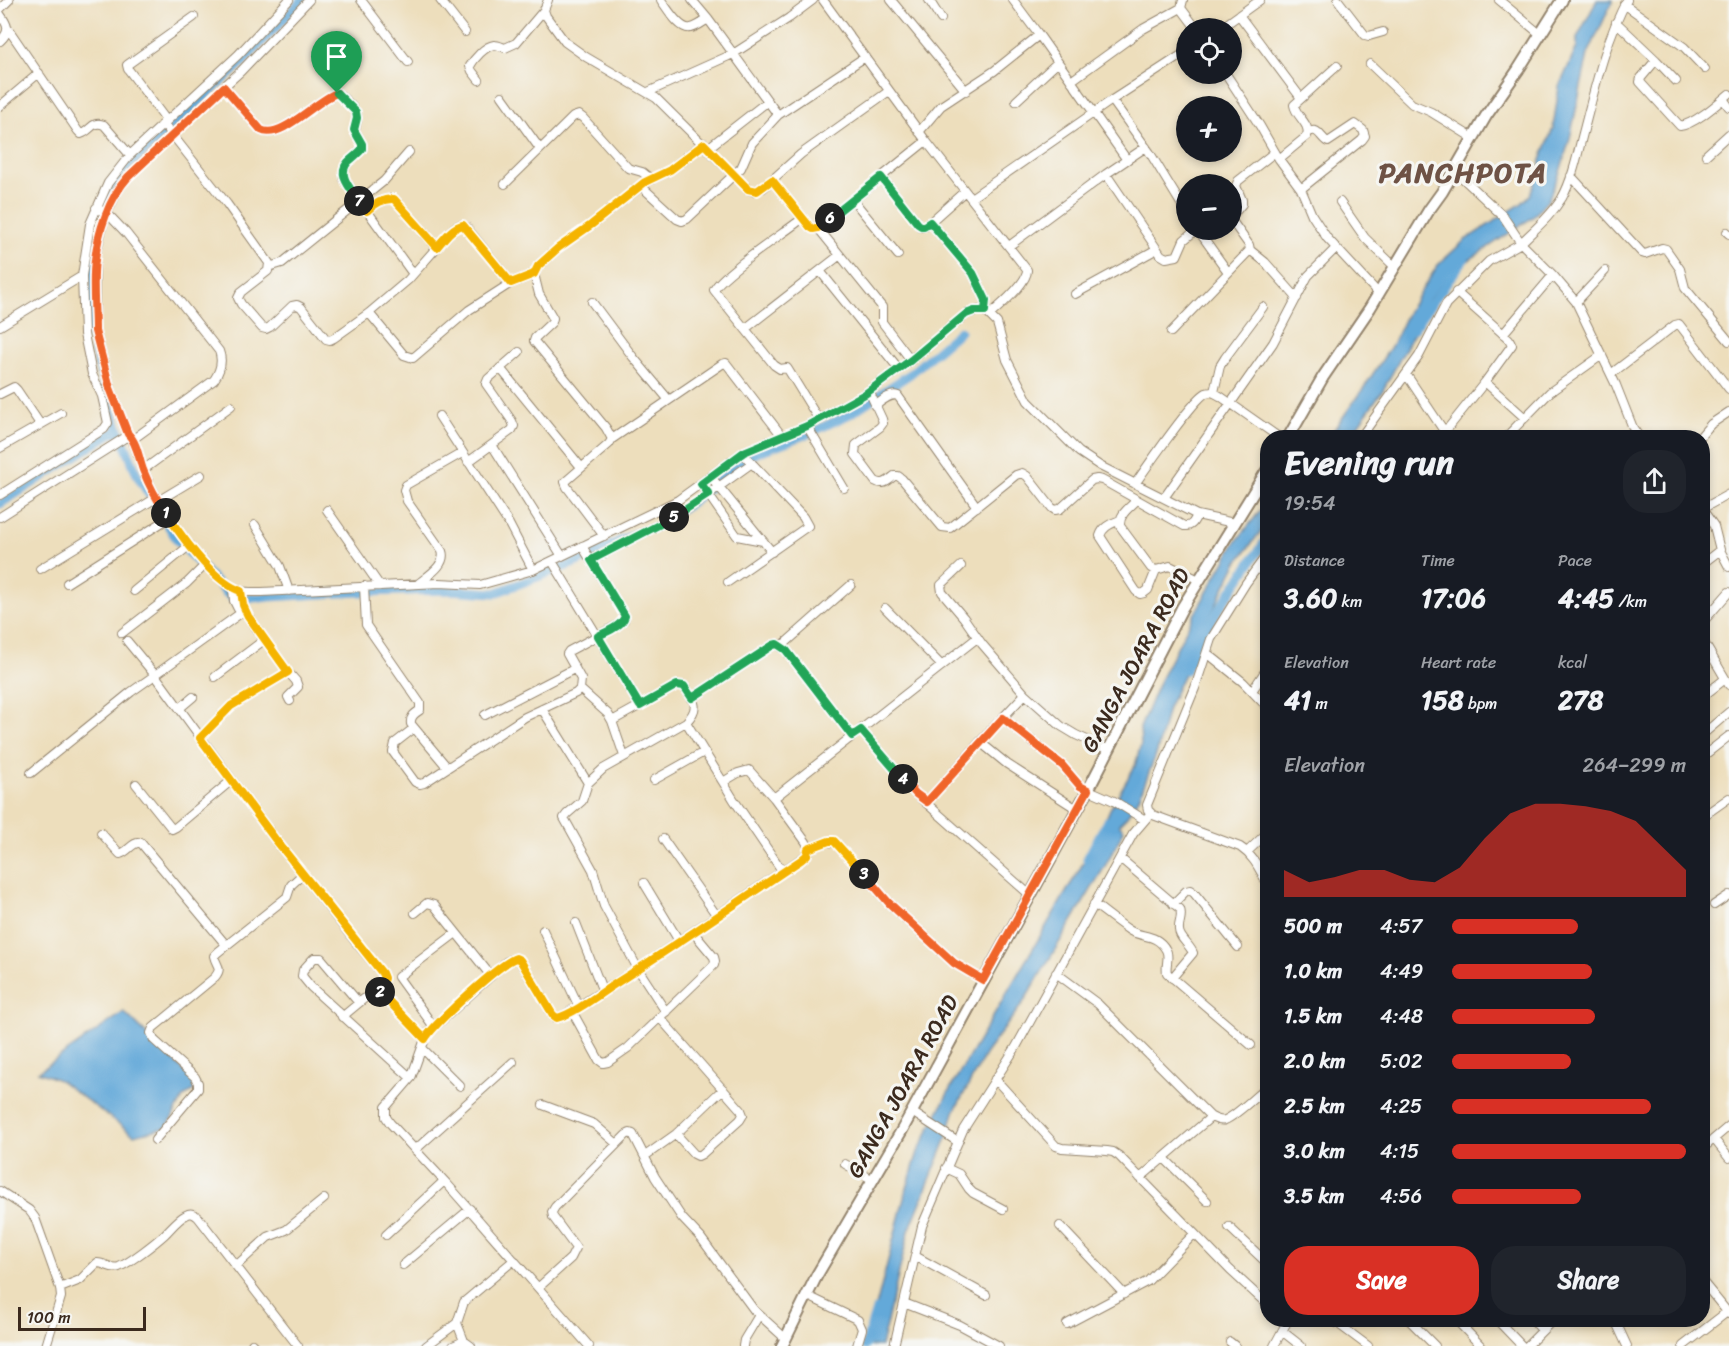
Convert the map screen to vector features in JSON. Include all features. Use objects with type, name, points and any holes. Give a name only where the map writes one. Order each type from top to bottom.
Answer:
[{"type":"main road","points":[[1293,430],[1323,377],[1379,294],[1473,138],[1561,0]]},
{"type":"main road","name":"GANGA JOARA ROAD","points":[[784,1342],[825,1260],[912,1112],[1088,790],[1182,608],[1260,482]]},
{"type":"street","points":[[0,9],[9,0]]},
{"type":"street","points":[[0,495],[104,429],[108,423],[102,396],[92,374],[85,346],[82,276],[88,232],[120,186],[167,127],[289,0]]},
{"type":"street","points":[[309,0],[224,87],[130,154],[108,183],[103,224],[95,258],[95,331],[126,438],[143,470],[154,500],[186,548],[203,567],[241,593],[365,591],[380,586],[440,583],[480,585],[555,566],[562,556]]},
{"type":"street","points":[[361,0],[408,62]]},
{"type":"street","points":[[440,0],[465,32]]},
{"type":"street","points":[[479,80],[470,66],[474,59],[490,46],[505,48],[516,43],[544,10],[548,0]]},
{"type":"street","points":[[661,0],[681,26],[692,28],[708,19]]},
{"type":"street","points":[[692,0],[778,115]]},
{"type":"street","points":[[648,92],[733,54],[813,0]]},
{"type":"street","points":[[823,0],[919,132],[1027,270],[1023,282],[987,313]]},
{"type":"street","points":[[891,0],[966,91]]},
{"type":"street","points":[[929,0],[941,19]]},
{"type":"street","points":[[1013,0],[1127,160]]},
{"type":"street","points":[[1235,18],[1260,0]]},
{"type":"street","points":[[1338,0],[1365,35],[1383,32]]},
{"type":"street","points":[[1499,0],[1540,34]]},
{"type":"street","points":[[1369,430],[1419,356],[1446,304],[1456,292],[1489,261],[1545,220],[1562,198],[1571,176],[1616,22],[1626,2],[1684,47],[1705,69]]},
{"type":"street","points":[[1071,81],[1182,4],[1190,18]]},
{"type":"street","points":[[544,10],[550,23],[565,42],[586,57],[648,92],[748,189],[753,191],[762,188],[801,154],[889,91]]},
{"type":"street","points":[[0,14],[78,132],[85,133],[94,123],[104,124],[130,154]]},
{"type":"street","points":[[1239,15],[1301,98]]},
{"type":"street","points":[[194,17],[127,64],[128,69],[167,127],[226,204],[269,267]]},
{"type":"street","points":[[1616,22],[1676,81]]},
{"type":"street","points":[[0,41],[9,30]]},
{"type":"street","points":[[919,132],[941,106],[994,71],[1039,34]]},
{"type":"street","points":[[641,186],[677,219],[682,221],[687,219],[735,175],[741,168],[752,143],[778,115],[864,57]]},
{"type":"street","points":[[971,198],[1176,58]]},
{"type":"street","points":[[1656,60],[1640,82],[1680,126],[1685,126],[1726,97],[1729,107]]},
{"type":"street","points":[[1016,101],[1058,62]]},
{"type":"street","points":[[1370,64],[1412,104],[1431,112],[1473,138]]},
{"type":"street","points":[[1309,132],[1294,105],[1337,66]]},
{"type":"street","points":[[0,106],[39,73]]},
{"type":"street","points":[[1233,84],[1301,189],[1312,215],[1327,238],[1379,294]]},
{"type":"street","points":[[224,87],[261,130],[267,133],[274,132],[306,114],[328,96],[337,93],[356,112],[354,130],[362,144],[362,149],[346,164],[343,170],[344,178],[413,274]]},
{"type":"street","points":[[502,96],[540,149]]},
{"type":"street","points":[[1112,100],[1146,147],[1176,196]]},
{"type":"street","points":[[612,439],[606,428],[534,341],[553,318],[539,294],[534,274],[538,266],[558,248],[641,186],[706,146],[768,101]]},
{"type":"street","points":[[505,184],[573,117],[579,115],[628,168],[642,172],[651,179]]},
{"type":"street","points":[[1242,178],[1307,136],[1312,130],[1317,131],[1329,142],[1355,124],[1363,130],[1365,136],[1301,189]]},
{"type":"street","points":[[1706,155],[1729,134]]},
{"type":"street","points":[[772,180],[810,227],[818,228],[926,141]]},
{"type":"street","points":[[1009,246],[1146,147]]},
{"type":"street","points":[[409,152],[384,181],[282,262],[269,267],[266,273],[241,292],[238,298],[241,304],[262,328],[266,329],[292,306],[297,305],[326,339],[330,340],[369,313],[413,274],[459,225],[463,225],[511,283]]},
{"type":"street","points":[[1454,170],[1503,216],[1519,240],[1576,302],[1611,374],[1634,430]]},
{"type":"street","points":[[1106,174],[1161,255],[1166,258],[1177,256],[1184,240]]},
{"type":"street","points":[[1571,176],[1642,253],[1666,249],[1680,269],[1685,288],[1729,341]]},
{"type":"street","points":[[881,177],[921,226],[930,222],[965,191]]},
{"type":"street","points":[[367,211],[380,201],[387,198],[394,199],[437,247]]},
{"type":"street","points":[[853,200],[898,255]]},
{"type":"street","points":[[1340,202],[1365,238],[1395,267]]},
{"type":"street","points":[[0,517],[126,438],[214,380],[218,374],[221,357],[219,351],[139,249],[103,211]]},
{"type":"street","points":[[803,218],[731,272],[716,285],[714,290],[774,366],[789,371],[819,420]]},
{"type":"street","points":[[930,222],[973,273],[986,300],[987,313]]},
{"type":"street","points":[[818,228],[882,307],[882,322],[911,360]]},
{"type":"street","points":[[1242,235],[1250,249],[1265,262],[1296,298]]},
{"type":"street","points":[[1204,240],[1228,272]]},
{"type":"street","points":[[1075,294],[1157,249]]},
{"type":"street","points":[[1172,332],[1247,255],[1250,249]]},
{"type":"street","points":[[1164,498],[1273,343],[1308,276],[1335,249]]},
{"type":"street","points":[[745,329],[840,255]]},
{"type":"street","points":[[820,271],[899,369]]},
{"type":"street","points":[[1576,302],[1605,272]]},
{"type":"street","points":[[369,313],[404,355],[413,358],[469,310],[511,283],[534,274]]},
{"type":"street","points":[[1503,334],[1553,275]]},
{"type":"street","points":[[0,326],[82,276]]},
{"type":"street","points":[[1406,374],[1442,428],[1445,429],[1485,382],[1512,345],[1509,339],[1456,292]]},
{"type":"street","points":[[592,302],[668,399]]},
{"type":"street","points":[[1214,392],[1220,366],[1263,307]]},
{"type":"street","points":[[587,554],[604,536],[705,489],[715,482],[744,452],[807,426],[869,391],[911,360],[966,314],[974,311],[987,313],[997,323],[1007,360],[1023,393],[1032,406],[1079,452],[1100,466],[1197,515],[1234,523]]},
{"type":"street","points":[[1611,374],[1679,324],[1729,388]]},
{"type":"street","points":[[468,462],[512,430],[514,426],[486,384],[488,379],[519,352]]},
{"type":"street","points":[[1513,430],[1550,392],[1602,356]]},
{"type":"street","points":[[604,536],[565,482],[612,439],[722,364],[726,363],[782,436]]},
{"type":"street","points":[[500,368],[581,467]]},
{"type":"street","points":[[1485,382],[1525,418]]},
{"type":"street","points":[[0,394],[14,387],[40,424]]},
{"type":"street","points":[[869,391],[883,423],[856,445],[855,454],[879,484],[898,476],[942,527],[954,526],[1016,475],[1022,473],[1055,510],[1092,480],[1097,479],[1184,526],[1193,524],[1197,515]]},
{"type":"street","points":[[1135,484],[1195,403],[1208,392],[1214,392],[1268,430]]},
{"type":"street","points":[[875,406],[890,396],[898,396],[977,507]]},
{"type":"street","points":[[143,470],[231,406]]},
{"type":"street","points":[[0,448],[61,413]]},
{"type":"street","points":[[1706,430],[1711,424],[1728,414]]},
{"type":"street","points":[[439,416],[509,524],[533,570]]},
{"type":"street","points":[[807,426],[844,489]]},
{"type":"street","points":[[492,445],[562,556]]},
{"type":"street","points":[[729,582],[808,526],[803,517],[744,452]]},
{"type":"street","points":[[417,584],[438,567],[444,557],[407,501],[404,490],[406,485],[462,453]]},
{"type":"street","points":[[562,556],[587,554],[679,514],[715,482],[752,463]]},
{"type":"street","points":[[40,569],[154,500],[201,475]]},
{"type":"street","points":[[715,482],[772,552]]},
{"type":"street","points":[[705,489],[737,536],[763,541]]},
{"type":"street","points":[[1710,505],[1729,494]]},
{"type":"street","points":[[1137,500],[1119,520],[1107,526],[1100,536],[1140,594],[1148,590],[1156,570]]},
{"type":"street","points":[[327,510],[380,586]]},
{"type":"street","points":[[67,583],[166,520]]},
{"type":"street","points":[[1119,520],[1120,526],[1151,568],[1156,570],[1170,566],[1199,580]]},
{"type":"street","points":[[1710,520],[1714,526],[1720,550],[1729,567]]},
{"type":"street","points":[[255,525],[277,559],[289,591]]},
{"type":"street","points":[[134,591],[186,548]]},
{"type":"street","points":[[1710,558],[1720,550]]},
{"type":"street","points":[[413,729],[395,743],[393,752],[415,782],[420,784],[525,717],[580,689],[580,679],[567,654],[618,625],[625,616],[587,554]]},
{"type":"street","points":[[894,1346],[925,1218],[963,1130],[1021,1037],[1133,834],[1148,817],[1147,805],[1195,688],[1211,639],[1260,564]]},
{"type":"street","points":[[555,566],[640,706]]},
{"type":"street","points":[[962,566],[941,585],[942,592],[977,638],[1025,694],[1061,726],[1109,750]]},
{"type":"street","points":[[122,633],[187,583],[203,567]]},
{"type":"street","points":[[782,646],[851,585]]},
{"type":"street","points":[[232,588],[238,609],[244,608]]},
{"type":"street","points":[[365,591],[366,625],[420,703],[420,710],[410,719],[413,729],[447,766]]},
{"type":"street","points":[[1710,614],[1729,592]]},
{"type":"street","points":[[241,593],[244,608],[264,640],[296,681],[298,687],[288,697],[290,701]]},
{"type":"street","points":[[31,773],[130,692],[244,608]]},
{"type":"street","points":[[885,608],[942,666]]},
{"type":"street","points":[[774,798],[977,638]]},
{"type":"street","points":[[215,677],[264,640]]},
{"type":"street","points":[[127,641],[180,708],[231,780],[303,874],[382,973],[383,983],[342,1017]]},
{"type":"street","points":[[692,698],[777,644],[782,646],[852,736]]},
{"type":"street","points":[[1207,653],[1243,682],[1260,700]]},
{"type":"street","points":[[1710,659],[1727,682],[1710,692]]},
{"type":"street","points":[[485,714],[574,669]]},
{"type":"street","points":[[200,738],[231,706],[288,672]]},
{"type":"street","points":[[1252,691],[1260,679]]},
{"type":"street","points":[[612,721],[677,685],[684,686],[692,698],[695,709],[686,722],[603,769],[588,783],[582,801],[564,818],[593,870],[604,906],[663,1015],[743,1114],[740,1120],[698,1156],[676,1134]]},
{"type":"street","points":[[580,689],[603,708],[612,721],[624,756]]},
{"type":"street","points":[[927,802],[1025,694]]},
{"type":"street","points":[[180,708],[193,697]]},
{"type":"street","points":[[542,709],[588,783]]},
{"type":"street","points":[[1710,728],[1729,712]]},
{"type":"street","points":[[1003,718],[1062,765],[1080,786],[1132,811],[1240,848],[1247,852],[1260,870]]},
{"type":"street","points":[[686,722],[783,872]]},
{"type":"street","points":[[861,730],[911,788],[1030,895]]},
{"type":"street","points":[[1710,751],[1729,736]]},
{"type":"street","points":[[980,742],[1013,768],[1077,808]]},
{"type":"street","points":[[654,780],[704,752]]},
{"type":"street","points":[[589,1346],[470,1209],[390,1123],[385,1112],[389,1103],[411,1078],[425,1039],[434,1027],[506,962],[516,958],[520,960],[557,1018],[603,992],[807,855],[806,842],[774,798],[749,771],[745,770],[723,782]]},
{"type":"street","points":[[136,784],[172,829],[231,780]]},
{"type":"street","points":[[1710,811],[1729,798]]},
{"type":"street","points":[[101,833],[120,854],[138,842],[141,843],[226,945]]},
{"type":"street","points":[[663,839],[717,916]]},
{"type":"street","points":[[1247,852],[1260,840]]},
{"type":"street","points":[[808,849],[834,841],[889,903],[954,963],[983,980]]},
{"type":"street","points":[[1120,858],[1182,914],[1179,934],[1192,949],[1192,953],[1172,978]]},
{"type":"street","points":[[155,1140],[198,1089],[198,1083],[195,1077],[154,1040],[151,1033],[153,1028],[215,977],[219,972],[219,967],[214,956],[287,897],[291,885],[303,874]]},
{"type":"street","points":[[644,883],[680,941]]},
{"type":"street","points":[[1173,904],[1190,890],[1238,947]]},
{"type":"street","points":[[1714,905],[1729,895]]},
{"type":"street","points":[[415,913],[427,903],[431,903],[491,976]]},
{"type":"street","points":[[1094,904],[1130,930],[1153,937],[1166,949],[1168,954],[1165,968],[1167,973],[1251,1045]]},
{"type":"street","points":[[576,923],[603,992]]},
{"type":"street","points":[[543,930],[575,1009],[599,1060],[603,1063],[628,1048],[714,965],[715,961],[693,932]]},
{"type":"street","points":[[434,1027],[398,977],[456,933]]},
{"type":"street","points":[[359,1003],[321,958],[314,958],[303,970],[303,976],[311,987],[411,1078]]},
{"type":"street","points":[[1056,973],[1098,1004],[1211,1117],[1224,1121],[1260,1093]]},
{"type":"street","points":[[377,989],[425,1039]]},
{"type":"street","points":[[422,1048],[460,1086]]},
{"type":"street","points":[[415,1150],[513,1062]]},
{"type":"street","points":[[995,1079],[1056,1146],[1113,1152],[1260,1298]]},
{"type":"street","points":[[645,1156],[676,1134],[723,1089]]},
{"type":"street","points":[[543,1105],[594,1124],[617,1144]]},
{"type":"street","points":[[912,1112],[958,1142]]},
{"type":"street","points":[[1140,1178],[1211,1117]]},
{"type":"street","points":[[1710,1142],[1729,1126]]},
{"type":"street","points":[[539,1287],[571,1258],[576,1248],[553,1217],[552,1212],[630,1133],[633,1134],[655,1177],[682,1218],[696,1231],[748,1303],[784,1342]]},
{"type":"street","points":[[1714,1139],[1729,1158]]},
{"type":"street","points":[[1164,1158],[1207,1201]]},
{"type":"street","points":[[845,1164],[873,1180]]},
{"type":"street","points":[[946,1168],[959,1174],[973,1192],[1003,1209]]},
{"type":"street","points":[[386,1235],[444,1181]]},
{"type":"street","points":[[0,1191],[29,1210],[35,1218],[60,1288],[61,1297],[46,1346]]},
{"type":"street","points":[[237,1265],[267,1237],[286,1230],[324,1200]]},
{"type":"street","points":[[403,1265],[470,1209]]},
{"type":"street","points":[[60,1288],[80,1280],[97,1263],[117,1268],[163,1236],[187,1214],[194,1214],[237,1265],[298,1346]]},
{"type":"street","points":[[1060,1226],[1124,1294]]},
{"type":"street","points":[[1229,1227],[1260,1256]]},
{"type":"street","points":[[1066,1324],[1148,1281],[1194,1234]]},
{"type":"street","points":[[915,1256],[986,1295]]},
{"type":"street","points":[[426,1346],[457,1323],[464,1302],[514,1260]]},
{"type":"street","points":[[1710,1291],[1728,1313],[1710,1326]]},
{"type":"street","points":[[808,1296],[858,1320],[862,1329],[857,1346]]},
{"type":"street","points":[[904,1303],[960,1325],[999,1346]]},
{"type":"street","points":[[743,1346],[744,1340],[759,1315]]},
{"type":"street","points":[[453,1346],[468,1343],[457,1323]]},
{"type":"street","points":[[1274,1346],[1284,1327]]},
{"type":"street","points":[[1342,1327],[1368,1346]]},
{"type":"street","points":[[1415,1327],[1435,1346]]},
{"type":"street","points":[[1463,1327],[1481,1346]]},
{"type":"street","points":[[1504,1327],[1522,1346]]},
{"type":"street","points":[[1539,1327],[1542,1330]]},
{"type":"street","points":[[1533,1344],[1545,1327]]},
{"type":"street","points":[[1618,1327],[1627,1346]]},
{"type":"street","points":[[1683,1346],[1709,1327]]},
{"type":"street","points":[[1282,1331],[1301,1346]]},
{"type":"water","points":[[1597,0],[1613,0],[1588,54],[1570,138],[1560,172],[1548,200],[1533,217],[1450,273],[1430,299],[1383,390],[1355,430],[1334,430],[1392,345],[1408,311],[1438,265],[1465,240],[1521,204],[1530,195],[1553,128],[1559,87],[1577,47],[1577,38]]},
{"type":"water","points":[[1260,511],[1260,533],[1237,563],[1168,708],[1157,752],[1139,798],[1119,824],[1124,830],[1104,868],[1023,1003],[986,1053],[954,1112],[946,1140],[909,1231],[881,1346],[866,1346],[918,1152],[950,1089],[1098,838],[1110,809],[1135,766],[1141,744],[1140,728],[1159,682],[1235,543]]},
{"type":"water","points":[[124,1012],[199,1086],[183,1098],[167,1127],[134,1135],[59,1080],[38,1072]]},
{"type":"waterway","points":[[106,207],[130,165],[242,63],[302,0]]},
{"type":"waterway","points":[[1413,329],[1465,258]]},
{"type":"waterway","points":[[92,261],[89,318],[91,334],[107,397],[138,477],[177,540],[234,599],[359,592],[450,590],[495,593],[577,562],[634,534]]},
{"type":"waterway","points":[[684,508],[747,458],[850,414],[910,374],[960,331]]},
{"type":"waterway","points":[[0,504],[119,430]]},
{"type":"waterway","points":[[1186,670],[1217,612],[1260,549]]},
{"type":"waterway","points":[[1087,859],[1107,821]]},
{"type":"waterway","points":[[865,1346],[876,1310]]},
{"type":"district","name":"PANCHPOTA","points":[[1463,172]]},
{"type":"route","points":[[224,87],[261,130],[267,133],[274,132],[306,114],[328,96],[337,93],[356,112],[354,130],[362,144],[362,149],[346,164],[343,170],[344,178],[367,211],[380,201],[387,198],[394,199],[437,247],[454,228],[463,225],[511,283],[534,274],[538,266],[558,248],[645,182],[664,174],[704,144],[748,189],[757,191],[772,180],[813,229],[818,228],[881,177],[918,224],[924,226],[930,222],[973,273],[986,300],[985,311],[979,310],[966,314],[911,360],[865,394],[807,426],[744,452],[701,484],[709,494],[685,511],[591,560],[625,616],[618,625],[598,636],[640,706],[681,684],[692,698],[777,644],[786,650],[852,736],[861,730],[916,794],[927,802],[1003,718],[1062,765],[1076,783],[1088,790],[983,980],[954,963],[889,903],[834,841],[829,841],[808,849],[807,855],[801,860],[638,969],[579,1007],[557,1018],[520,960],[516,958],[506,962],[434,1027],[425,1039],[377,989],[383,983],[382,973],[275,839],[200,738],[231,706],[288,672],[248,616],[243,605],[241,591],[228,585],[206,564],[156,498],[110,388],[95,331],[95,258],[103,224],[120,186],[128,177],[224,87]]}]
